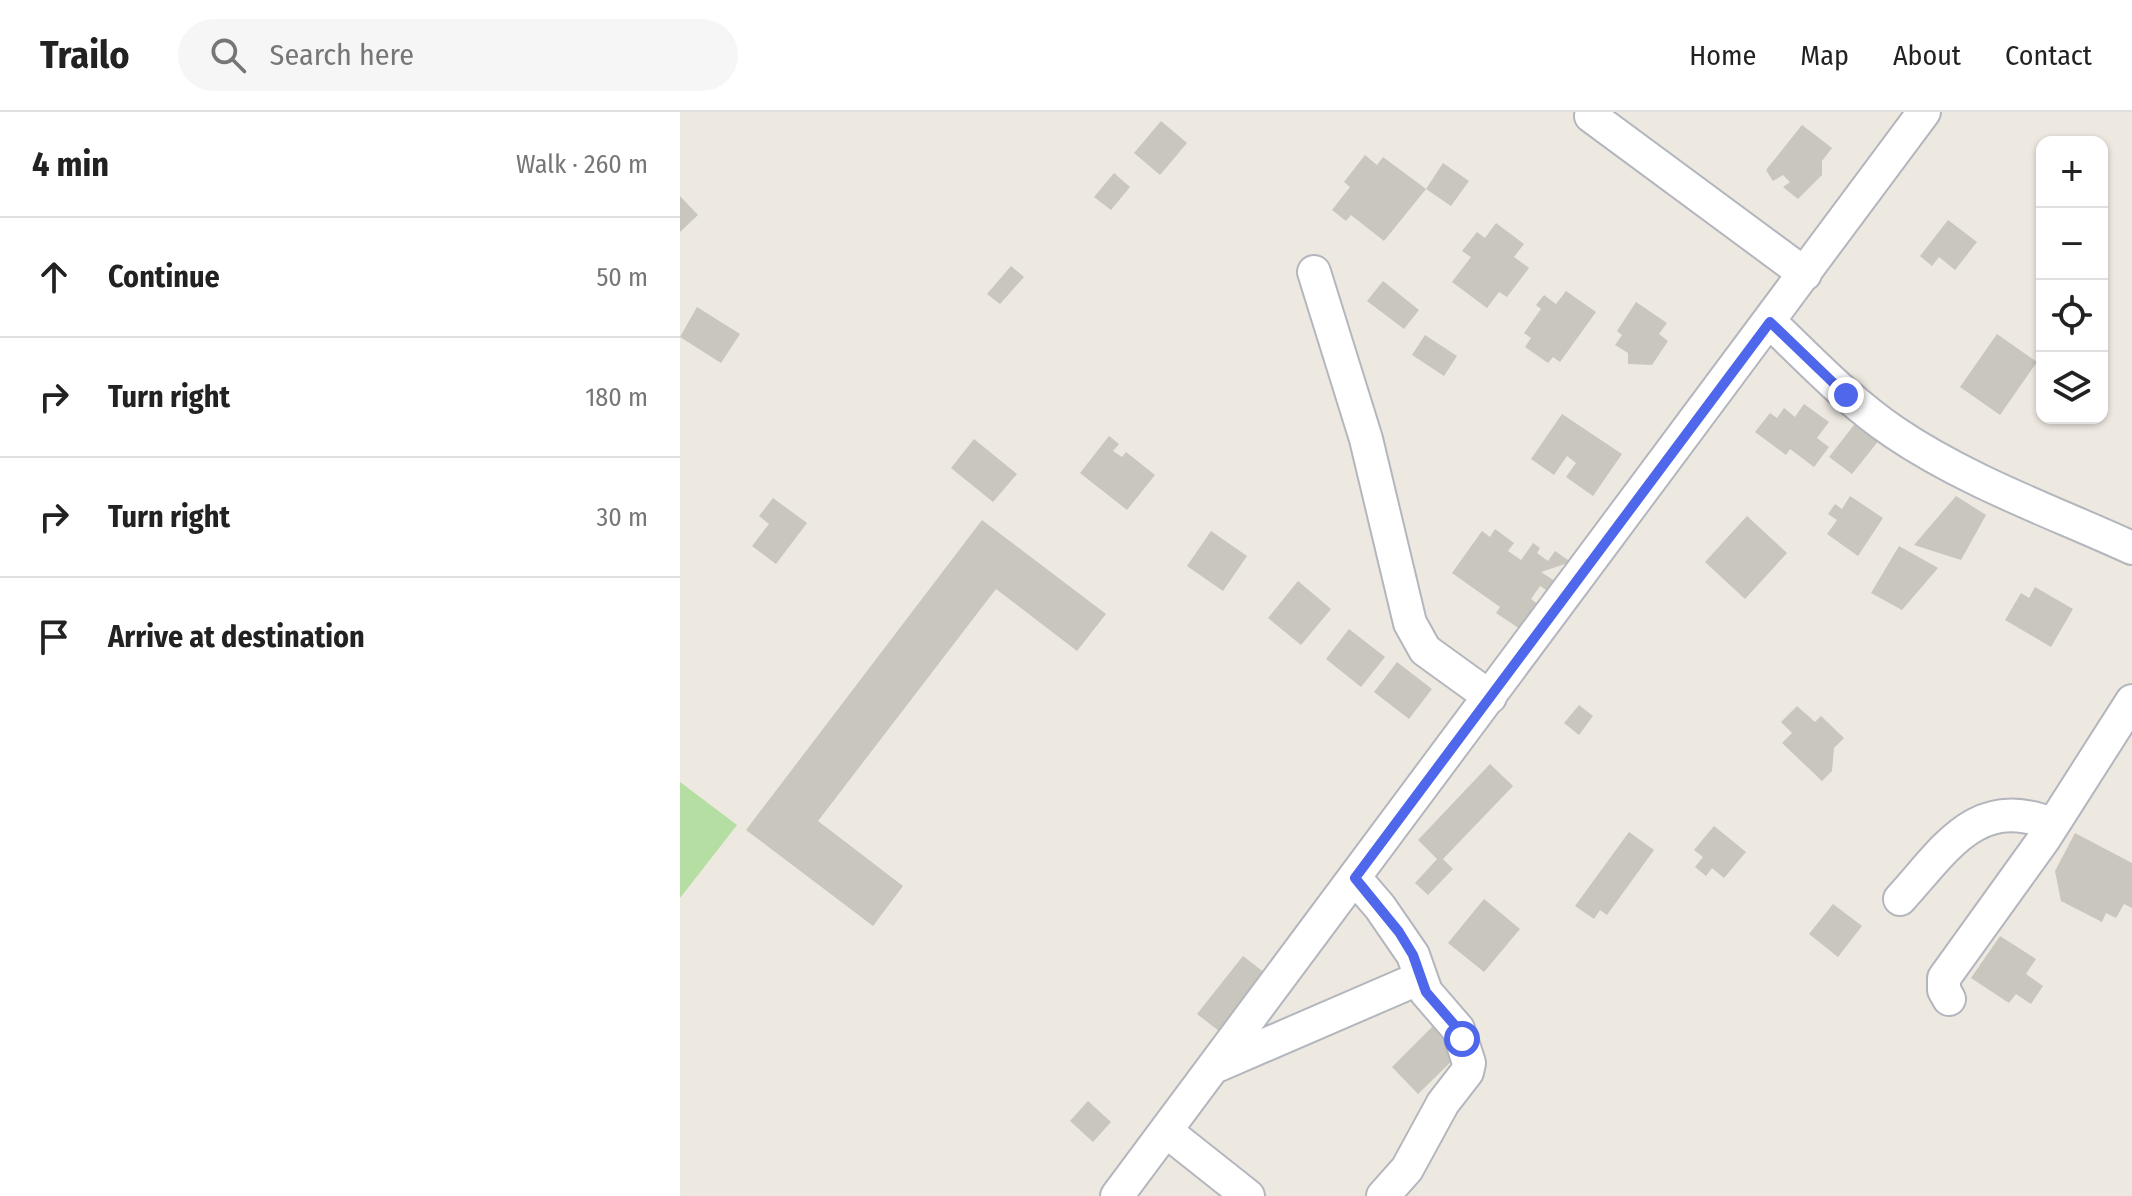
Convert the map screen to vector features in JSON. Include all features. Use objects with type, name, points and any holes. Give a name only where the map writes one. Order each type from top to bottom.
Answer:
[{"type":"street","points":[[1117,1196],[1924,112]]},
{"type":"street","points":[[1591,116],[1805,274]]},
{"type":"street","points":[[1314,272],[1366,439],[1410,623],[1425,650],[1490,697]]},
{"type":"street","points":[[1770,322],[1846,395],[1896,434],[1983,481],[2132,548]]},
{"type":"street","points":[[1949,999],[1944,990],[1944,978],[2053,825],[2132,701]]},
{"type":"street","points":[[1900,899],[1954,838],[1974,823],[1998,815],[2020,814],[2053,825]]},
{"type":"street","points":[[1355,878],[1399,932],[1413,955],[1420,978],[1436,1006],[1458,1029],[1468,1053],[1467,1072],[1443,1103],[1407,1169],[1383,1196]]},
{"type":"street","points":[[1213,1068],[1420,978]]},
{"type":"street","points":[[1166,1131],[1248,1196]]},
{"type":"green space","points":[[680,782],[737,825],[680,898]]},
{"type":"building","points":[[1161,121],[1187,143],[1160,175],[1134,153]]},
{"type":"building","points":[[1802,125],[1832,148],[1822,161],[1822,175],[1798,199],[1783,187],[1790,182],[1783,175],[1773,181],[1766,170]]},
{"type":"building","points":[[1365,155],[1377,165],[1383,157],[1426,189],[1384,241],[1351,215],[1346,221],[1332,210],[1350,187],[1344,182]]},
{"type":"building","points":[[1443,163],[1469,181],[1451,206],[1426,189]]},
{"type":"building","points":[[1114,173],[1130,187],[1111,210],[1094,197]]},
{"type":"building","points":[[680,196],[698,215],[680,232]]},
{"type":"building","points":[[1948,220],[1977,242],[1955,270],[1939,257],[1932,266],[1920,256]]},
{"type":"building","points":[[1496,223],[1524,244],[1514,257],[1529,268],[1507,297],[1499,292],[1487,308],[1452,282],[1471,257],[1462,251],[1477,232],[1485,238]]},
{"type":"building","points":[[1011,266],[1024,277],[1000,304],[987,294]]},
{"type":"building","points":[[1383,281],[1419,310],[1404,329],[1367,301]]},
{"type":"building","points":[[1566,291],[1596,312],[1560,362],[1553,357],[1548,363],[1525,347],[1531,338],[1524,333],[1541,309],[1536,305],[1544,295],[1556,304]]},
{"type":"building","points":[[1636,302],[1667,323],[1659,334],[1668,341],[1652,365],[1628,364],[1628,353],[1615,345],[1622,335],[1617,331]]},
{"type":"building","points":[[697,307],[740,334],[721,363],[680,337]]},
{"type":"building","points":[[1997,334],[2036,361],[2000,415],[1960,387]]},
{"type":"building","points":[[1425,335],[1457,356],[1444,376],[1412,355]]},
{"type":"building","points":[[1804,404],[1829,422],[1817,438],[1829,447],[1814,467],[1790,449],[1786,455],[1755,432],[1770,413],[1777,418],[1784,408],[1795,417]]},
{"type":"building","points":[[1562,414],[1622,454],[1593,496],[1566,477],[1576,463],[1567,456],[1554,475],[1531,459]]},
{"type":"building","points":[[1857,421],[1880,439],[1852,474],[1829,457]]},
{"type":"building","points":[[1109,436],[1119,444],[1113,451],[1122,457],[1126,452],[1155,475],[1127,510],[1080,473]]},
{"type":"building","points":[[974,439],[1017,474],[993,502],[951,468]]},
{"type":"building","points":[[1850,496],[1883,518],[1858,556],[1827,534],[1837,520],[1828,514],[1835,504],[1842,509]]},
{"type":"building","points":[[1956,496],[1986,515],[1961,560],[1914,545]]},
{"type":"building","points":[[773,498],[807,523],[776,564],[752,546],[769,524],[759,516]]},
{"type":"building","points":[[1747,516],[1787,553],[1745,599],[1705,562]]},
{"type":"building","points":[[982,520],[1106,614],[1077,651],[996,589],[818,821],[903,886],[873,926],[746,830]]},
{"type":"building","points":[[1495,529],[1514,543],[1508,551],[1521,560],[1533,543],[1540,548],[1537,553],[1548,561],[1555,551],[1571,562],[1541,572],[1555,581],[1548,591],[1540,586],[1531,599],[1540,606],[1523,631],[1496,613],[1500,607],[1452,573],[1482,531],[1490,537]]},
{"type":"building","points":[[1211,531],[1247,556],[1223,591],[1187,566]]},
{"type":"building","points":[[1899,546],[1938,568],[1902,610],[1871,593]]},
{"type":"building","points":[[1298,581],[1331,609],[1301,645],[1268,618]]},
{"type":"building","points":[[2035,587],[2073,609],[2051,647],[2005,620],[2021,593],[2029,598]]},
{"type":"building","points":[[1349,629],[1385,657],[1361,687],[1326,659]]},
{"type":"building","points":[[1397,662],[1432,689],[1409,719],[1374,692]]},
{"type":"building","points":[[1579,705],[1593,716],[1579,735],[1564,723]]},
{"type":"building","points":[[1797,706],[1815,722],[1821,716],[1844,738],[1834,748],[1832,771],[1822,781],[1782,743],[1792,733],[1781,722]]},
{"type":"building","points":[[1490,764],[1513,786],[1443,859],[1453,869],[1428,895],[1415,883],[1437,859],[1418,840]]},
{"type":"building","points":[[1714,826],[1746,852],[1724,878],[1712,868],[1706,876],[1695,867],[1703,857],[1694,850]]},
{"type":"building","points":[[1629,832],[1654,850],[1607,915],[1600,910],[1594,919],[1575,906]]},
{"type":"building","points":[[2075,833],[2132,863],[2132,908],[2124,904],[2116,918],[2106,913],[2102,922],[2061,901],[2055,871]]},
{"type":"building","points":[[1484,899],[1520,929],[1484,972],[1448,943]]},
{"type":"building","points":[[1833,904],[1862,926],[1838,957],[1809,934]]},
{"type":"building","points":[[2000,936],[2036,959],[2026,974],[2043,986],[2031,1004],[2016,994],[2009,1003],[1971,978]]},
{"type":"building","points":[[1243,956],[1265,973],[1219,1031],[1197,1014]]},
{"type":"building","points":[[1434,1025],[1461,1052],[1418,1094],[1392,1067]]},
{"type":"building","points":[[1088,1101],[1111,1122],[1093,1142],[1070,1121]]},
{"type":"route","points":[[1462,1039],[1458,1029],[1426,992],[1413,955],[1399,932],[1355,878],[1770,322],[1846,395]]}]
